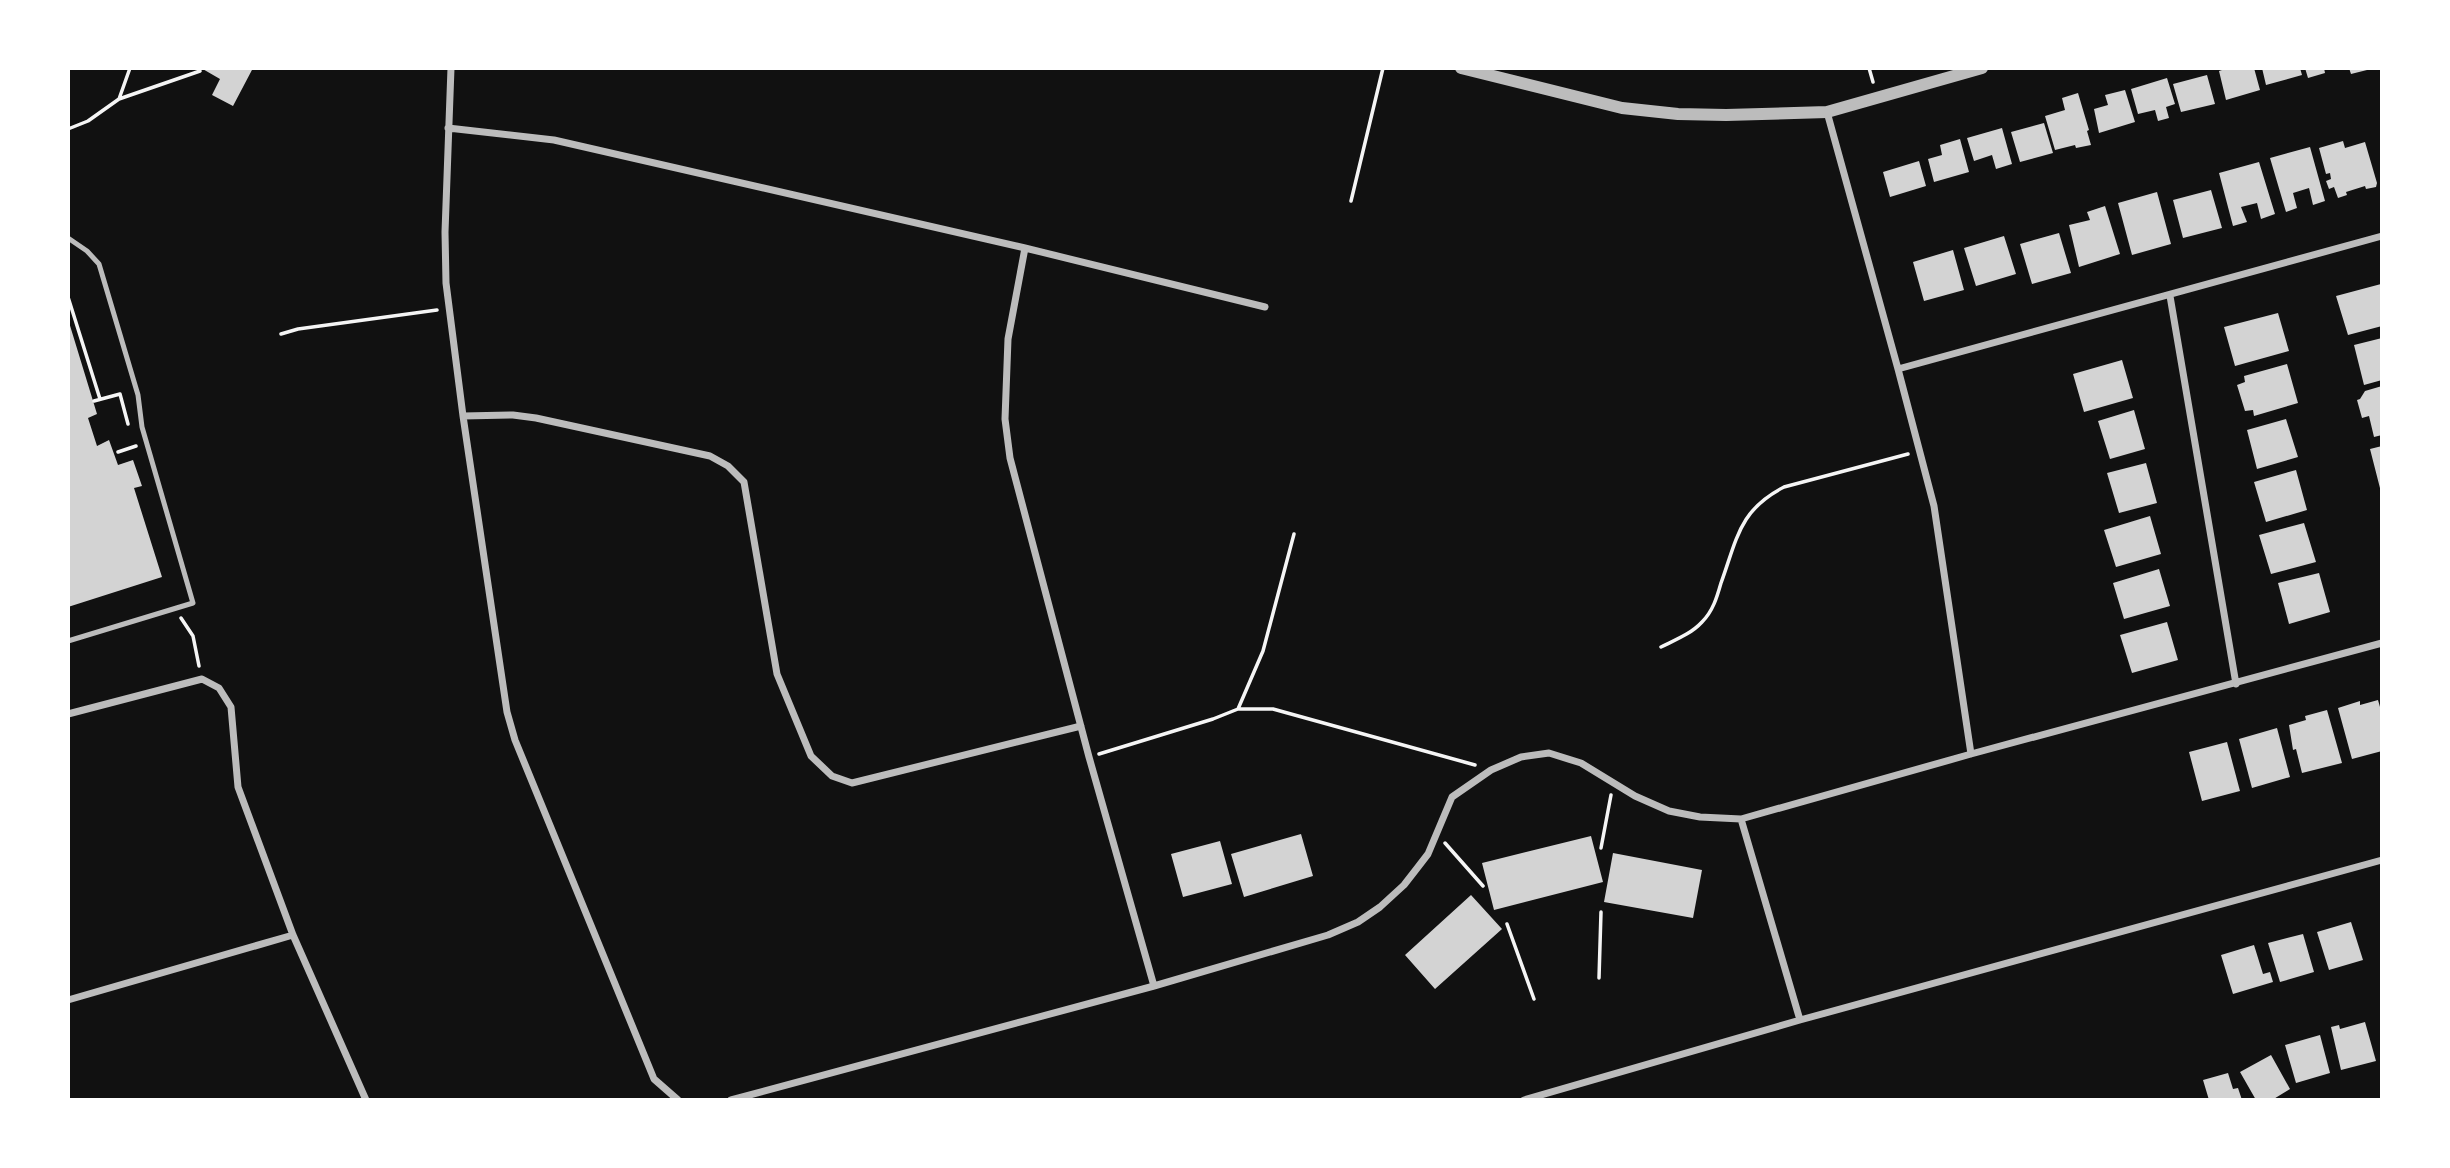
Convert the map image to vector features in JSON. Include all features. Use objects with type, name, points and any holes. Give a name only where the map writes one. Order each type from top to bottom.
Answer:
[{"type":"street","points":[[450,68],[445,232],[449,308],[507,712],[515,740],[654,1079],[678,1100]]},
{"type":"street","points":[[1461,68],[1622,108],[1678,114],[1727,115],[1826,112],[1982,68]]},
{"type":"street","points":[[1826,112],[1934,506],[1971,754]]},
{"type":"street","points":[[449,128],[554,140],[1025,248],[1265,307]]},
{"type":"street","points":[[1898,369],[2382,236]]},
{"type":"street","points":[[1025,248],[1008,339],[1005,419],[1010,458],[1089,757],[1154,986]]},
{"type":"street","points":[[2170,296],[2236,684]]},
{"type":"street","points":[[463,416],[513,415],[536,418],[710,456],[728,466],[744,482],[777,674],[811,757],[832,776],[852,783],[1081,726]]},
{"type":"street","points":[[731,1100],[1154,986],[1328,935],[1358,922],[1380,907],[1404,885],[1428,854],[1452,797],[1491,769],[1521,757],[1549,753],[1581,763],[1635,796],[1669,811],[1700,817],[1741,819],[2382,643]]},
{"type":"street","points":[[68,714],[202,679],[219,688],[231,707],[238,787],[293,935],[366,1100]]},
{"type":"street","points":[[1741,819],[1800,1020]]},
{"type":"street","points":[[1524,1100],[1800,1020],[2382,860]]},
{"type":"street","points":[[68,1000],[293,935]]},
{"type":"lane","points":[[68,238],[87,251],[99,264],[138,395],[146,442],[193,603],[68,641]]},
{"type":"path","points":[[120,99],[130,68]]},
{"type":"path","points":[[1351,201],[1383,68]]},
{"type":"path","points":[[68,129],[88,121],[120,99],[200,71]]},
{"type":"path","points":[[68,297],[100,399]]},
{"type":"path","points":[[281,334],[298,329],[449,308]]},
{"type":"path","points":[[94,401],[120,394],[124,412]]},
{"type":"path","points":[[118,452],[146,442]]},
{"type":"path","points":[[1661,648],[1687,634],[1709,613],[1740,530],[1750,512],[1765,497],[1784,487],[1920,451]]},
{"type":"path","points":[[1238,709],[1263,651],[1294,534]]},
{"type":"path","points":[[176,608],[193,636],[202,679]]},
{"type":"path","points":[[1089,757],[1238,709],[1273,709],[1491,769]]},
{"type":"path","points":[[1601,848],[1614,783]]},
{"type":"path","points":[[1437,834],[1483,886]]},
{"type":"path","points":[[1599,978],[1601,912]]},
{"type":"path","points":[[1507,924],[1534,999]]},
{"type":"building","points":[[201,68],[253,68],[233,106],[212,95],[220,79]]},
{"type":"building","points":[[2228,68],[2254,68],[2260,90],[2226,100],[2219,71]]},
{"type":"building","points":[[2262,68],[2300,68],[2302,75],[2266,85]]},
{"type":"building","points":[[2305,68],[2324,68],[2325,73],[2308,78]]},
{"type":"building","points":[[2349,68],[2371,68],[2371,69],[2351,74]]},
{"type":"building","points":[[2207,75],[2215,104],[2181,112],[2173,84]]},
{"type":"building","points":[[2167,78],[2175,104],[2166,107],[2169,118],[2158,121],[2155,110],[2138,114],[2131,89]]},
{"type":"building","points":[[2125,90],[2135,122],[2099,133],[2094,109],[2108,105],[2105,95]]},
{"type":"building","points":[[2078,93],[2091,145],[2076,148],[2075,145],[2055,150],[2045,116],[2065,110],[2062,98]]},
{"type":"building","points":[[2044,123],[2053,153],[2020,162],[2011,132]]},
{"type":"building","points":[[2002,128],[2012,164],[1996,169],[1992,155],[1974,161],[1967,138]]},
{"type":"building","points":[[1960,139],[1969,172],[1934,182],[1928,159],[1942,155],[1940,145]]},
{"type":"building","points":[[2343,141],[2345,148],[2365,142],[2377,183],[2376,187],[2366,189],[2365,186],[2346,192],[2347,195],[2338,198],[2334,187],[2329,189],[2326,181],[2331,179],[2330,173],[2326,174],[2319,148]]},
{"type":"building","points":[[2310,147],[2325,201],[2313,205],[2309,188],[2293,193],[2297,208],[2286,212],[2270,158]]},
{"type":"building","points":[[1919,161],[1926,186],[1890,197],[1883,172]]},
{"type":"building","points":[[2259,162],[2275,214],[2261,219],[2257,203],[2241,207],[2247,222],[2233,226],[2219,173]]},
{"type":"building","points":[[2211,190],[2222,228],[2183,238],[2173,200]]},
{"type":"building","points":[[2157,192],[2171,244],[2132,255],[2118,203]]},
{"type":"building","points":[[2105,206],[2120,254],[2079,267],[2069,225],[2090,220],[2087,212]]},
{"type":"building","points":[[2059,233],[2071,273],[2032,284],[2020,244]]},
{"type":"building","points":[[2004,236],[2016,274],[1976,286],[1964,248]]},
{"type":"building","points":[[1953,250],[1964,290],[1924,301],[1913,262]]},
{"type":"building","points":[[2381,284],[2382,326],[2348,335],[2336,296]]},
{"type":"building","points":[[2278,313],[2289,351],[2235,366],[2224,327]]},
{"type":"building","points":[[68,319],[97,414],[88,418],[97,446],[109,440],[118,465],[133,460],[142,486],[134,488],[162,577],[68,607]]},
{"type":"building","points":[[2382,338],[2382,380],[2364,385],[2354,345]]},
{"type":"building","points":[[2122,360],[2133,398],[2084,412],[2073,374]]},
{"type":"building","points":[[2287,364],[2298,403],[2254,416],[2253,410],[2245,411],[2237,385],[2245,382],[2244,376]]},
{"type":"building","points":[[2382,386],[2382,435],[2374,437],[2369,416],[2362,418],[2357,400],[2365,391]]},
{"type":"building","points":[[2134,410],[2145,449],[2110,459],[2098,421]]},
{"type":"building","points":[[2286,419],[2298,457],[2257,469],[2247,430]]},
{"type":"building","points":[[2382,446],[2382,492],[2381,492],[2370,449]]},
{"type":"building","points":[[2146,463],[2157,503],[2119,513],[2107,473]]},
{"type":"building","points":[[2296,470],[2307,510],[2266,522],[2254,482]]},
{"type":"building","points":[[2150,516],[2161,554],[2116,567],[2104,530]]},
{"type":"building","points":[[2304,523],[2316,562],[2271,574],[2259,535]]},
{"type":"building","points":[[2159,569],[2170,606],[2124,619],[2113,583]]},
{"type":"building","points":[[2319,573],[2330,612],[2289,624],[2278,583]]},
{"type":"building","points":[[2167,622],[2178,660],[2132,673],[2120,635]]},
{"type":"building","points":[[2378,700],[2382,714],[2382,751],[2352,759],[2338,708],[2360,701],[2360,705]]},
{"type":"building","points":[[2327,710],[2342,763],[2302,773],[2296,749],[2293,750],[2289,725],[2306,720],[2305,716]]},
{"type":"building","points":[[2277,728],[2290,777],[2252,788],[2239,739]]},
{"type":"building","points":[[2227,742],[2240,791],[2202,801],[2189,752]]},
{"type":"building","points":[[1301,834],[1313,876],[1244,897],[1231,854]]},
{"type":"building","points":[[1591,836],[1603,882],[1494,910],[1482,863]]},
{"type":"building","points":[[1220,841],[1232,884],[1183,897],[1171,854]]},
{"type":"building","points":[[1613,853],[1702,870],[1693,918],[1604,902]]},
{"type":"building","points":[[1471,895],[1502,929],[1435,989],[1405,955]]},
{"type":"building","points":[[2351,922],[2363,960],[2329,970],[2317,932]]},
{"type":"building","points":[[2303,934],[2314,972],[2280,982],[2268,943]]},
{"type":"building","points":[[2254,945],[2263,974],[2270,972],[2273,982],[2233,994],[2221,955]]},
{"type":"building","points":[[2365,1022],[2376,1061],[2341,1070],[2331,1027],[2339,1025],[2340,1029]]},
{"type":"building","points":[[2320,1035],[2330,1073],[2296,1083],[2285,1045]]},
{"type":"building","points":[[2271,1055],[2290,1089],[2272,1100],[2256,1100],[2240,1072]]},
{"type":"building","points":[[2228,1073],[2233,1089],[2238,1088],[2242,1100],[2209,1100],[2203,1080]]}]
